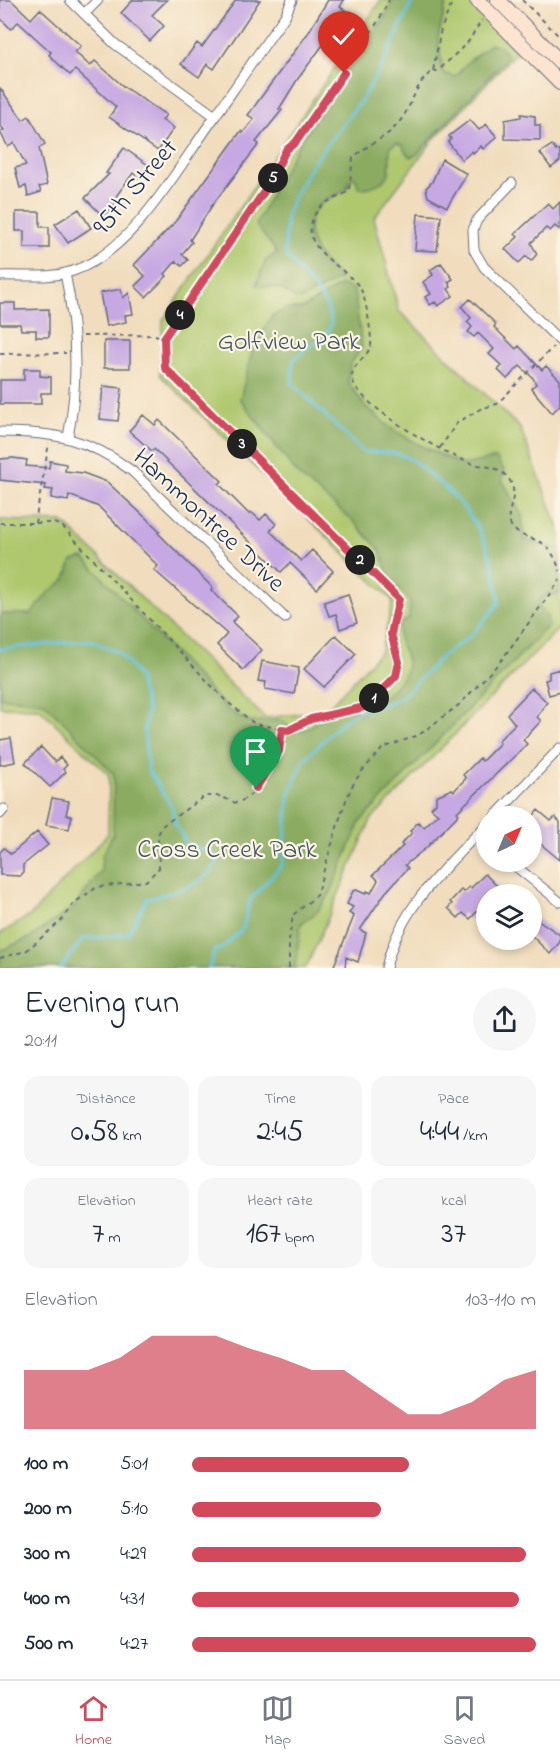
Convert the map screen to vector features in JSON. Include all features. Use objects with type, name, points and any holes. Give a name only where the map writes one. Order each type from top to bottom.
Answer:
[{"type":"main road","points":[[477,0],[560,83]]},
{"type":"main road","points":[[498,0],[560,62]]},
{"type":"street","points":[[70,0],[141,64],[215,116]]},
{"type":"street","points":[[84,14],[98,0]]},
{"type":"street","name":"95th Street","points":[[0,276],[51,276],[65,273],[94,262],[112,248],[149,209],[285,16],[292,0]]},
{"type":"street","points":[[512,183],[477,220],[473,230],[474,250],[484,267],[560,341]]},
{"type":"street","points":[[65,273],[75,336],[76,379],[68,437]]},
{"type":"street","name":"Hammontree Drive","points":[[0,432],[68,437],[101,450],[132,471],[285,618]]},
{"type":"street","points":[[505,806],[560,748]]},
{"type":"street","points":[[386,968],[394,940],[417,899],[476,843]]},
{"type":"street","points":[[523,872],[560,902]]},
{"type":"path","points":[[0,523],[62,526],[225,700],[255,724],[289,730],[311,719],[365,707],[396,676],[399,662],[391,634],[399,599],[165,368],[164,338],[268,186],[286,150],[296,142],[379,20],[389,0]]},
{"type":"path","points":[[522,0],[560,37]]},
{"type":"path","points":[[433,71],[441,29],[451,5]]},
{"type":"path","points":[[483,18],[468,42],[438,70],[424,77],[402,118],[391,133],[353,158],[349,190],[325,203],[318,210],[312,230],[315,243],[320,251],[356,283],[363,294],[371,347],[354,369],[352,376],[357,390],[376,408],[440,448],[467,462],[494,468],[509,478],[514,495],[509,521],[512,528],[546,545],[560,572]]},
{"type":"path","points":[[75,336],[156,335],[164,338]]},
{"type":"path","points":[[440,448],[457,423],[480,409],[497,404],[560,341]]},
{"type":"path","points":[[0,354],[66,353]]},
{"type":"path","points":[[35,524],[48,445],[53,435]]},
{"type":"path","points":[[289,968],[289,940],[293,915],[316,896],[342,811],[351,788],[361,772],[383,748],[419,735],[460,704],[500,662],[560,580]]},
{"type":"path","points":[[0,958],[26,951],[62,920],[74,903],[97,887],[146,881],[159,868],[158,835],[162,826],[205,796],[219,796],[236,803],[246,800],[279,751],[282,729]]},
{"type":"green space","name":"Golfview Park","points":[[381,0],[477,0],[523,45],[433,140],[374,218],[399,311],[520,428],[560,531],[560,631],[557,630],[371,820],[306,968],[0,968],[0,934],[31,915],[108,834],[109,775],[39,708],[0,707],[0,520],[63,522],[265,718],[325,711],[381,651],[393,601],[160,375],[163,320]]},
{"type":"green space","points":[[393,0],[442,0],[446,5],[438,38],[443,73],[455,77],[467,63],[490,44],[500,46],[508,57],[416,155],[410,157],[403,145],[396,143],[390,148],[390,171],[384,180],[372,186],[359,188],[355,177],[349,181],[347,189],[322,203],[314,212],[309,233],[312,244],[325,263],[341,278],[303,299],[294,298],[281,289],[256,285],[266,260],[277,253],[256,225],[269,197],[300,143],[386,15]]},
{"type":"green space","name":"Cross Creek Park","points":[[341,285],[354,290],[362,347],[350,365],[348,382],[364,405],[393,430],[462,465],[496,458],[504,470],[502,480],[522,515],[524,540],[560,549],[560,593],[542,598],[538,606],[547,616],[548,626],[360,822],[331,892],[318,911],[301,924],[295,968],[0,968],[0,951],[31,937],[74,907],[101,871],[102,856],[113,834],[114,774],[44,702],[0,697],[0,614],[31,614],[47,594],[66,579],[72,561],[84,558],[231,712],[249,722],[280,720],[296,731],[302,731],[341,704],[350,703],[359,714],[396,686],[406,672],[407,660],[400,643],[399,625],[409,618],[410,601],[389,577],[380,550],[353,521],[298,475],[240,399],[254,344],[273,315],[286,309],[302,309]]},
{"type":"building","points":[[0,0],[11,0],[31,19],[40,9],[81,46],[75,52],[90,66],[95,61],[124,87],[166,115],[162,120],[174,128],[158,151],[109,117],[116,107],[75,70],[70,75],[49,55],[51,52],[18,22],[11,29],[0,18]]},
{"type":"building","points":[[133,0],[167,0],[152,15],[164,26],[150,41],[121,13]]},
{"type":"building","points":[[236,0],[260,0],[214,69],[207,64],[199,77],[181,64],[197,43],[202,47]]},
{"type":"building","points":[[328,0],[344,0],[340,7],[348,12],[331,40],[328,38],[297,80],[279,109],[282,110],[256,142],[259,144],[213,204],[190,240],[192,242],[182,254],[188,260],[182,266],[176,261],[165,274],[167,276],[146,297],[135,286],[145,276],[134,265],[175,222],[241,131],[243,133],[254,119],[248,115],[308,33]]},
{"type":"building","points":[[0,88],[23,120],[29,116],[45,144],[39,148],[47,185],[39,187],[41,192],[28,196],[26,186],[20,188],[15,168],[26,165],[14,143],[8,147],[0,132],[4,130],[0,125]]},
{"type":"building","points":[[521,114],[535,116],[535,125],[540,125],[540,140],[505,139],[505,120],[521,117]]},
{"type":"building","points":[[470,120],[479,130],[486,124],[497,137],[483,149],[481,146],[462,160],[448,142],[451,139],[449,136]]},
{"type":"building","points":[[552,145],[556,151],[560,149],[560,161],[551,168],[540,153]]},
{"type":"building","points":[[124,148],[148,165],[139,178],[133,173],[117,195],[114,201],[116,203],[103,216],[85,198],[109,174],[106,173]]},
{"type":"building","points":[[442,159],[467,174],[447,207],[428,197],[426,188],[432,182]]},
{"type":"building","points":[[560,202],[560,230],[555,226],[550,231],[546,228],[531,243],[537,254],[531,261],[526,256],[519,263],[505,249],[518,237],[515,234],[548,203],[553,209]]},
{"type":"building","points":[[79,209],[91,228],[68,243],[55,224]]},
{"type":"building","points":[[16,212],[40,212],[40,227],[49,227],[49,248],[24,248],[24,231],[16,231]]},
{"type":"building","points":[[418,214],[441,216],[437,251],[415,250]]},
{"type":"building","points":[[441,263],[453,279],[448,282],[451,287],[448,289],[453,296],[438,306],[435,302],[430,305],[425,297],[431,294],[423,282],[433,275],[430,270]]},
{"type":"building","points":[[121,289],[123,298],[129,293],[133,314],[125,315],[126,322],[106,326],[100,293]]},
{"type":"building","points":[[470,299],[496,324],[494,327],[516,349],[519,346],[542,370],[546,366],[560,380],[560,405],[552,413],[531,388],[536,384],[533,378],[520,366],[507,379],[498,370],[502,366],[489,354],[494,349],[478,333],[474,337],[468,332],[472,327],[467,322],[471,318],[462,307]]},
{"type":"building","points":[[0,303],[15,303],[15,310],[49,309],[49,337],[36,337],[36,330],[21,330],[20,324],[0,324]]},
{"type":"building","points":[[104,341],[130,341],[130,368],[104,368]]},
{"type":"building","points":[[24,369],[40,369],[40,376],[51,377],[51,393],[41,393],[41,404],[0,404],[0,380],[24,380]]},
{"type":"building","points":[[103,386],[122,388],[118,421],[100,419]]},
{"type":"building","points":[[143,415],[155,425],[159,420],[222,481],[219,484],[249,514],[251,512],[260,520],[266,514],[276,524],[270,531],[301,561],[312,550],[333,571],[317,589],[290,563],[281,572],[154,449],[152,451],[129,431]]},
{"type":"building","points":[[0,459],[27,460],[26,466],[49,468],[50,461],[66,464],[65,471],[83,473],[107,482],[160,531],[158,533],[213,588],[211,590],[238,616],[232,622],[262,650],[243,670],[217,645],[227,634],[154,570],[158,566],[99,507],[69,495],[68,501],[51,498],[53,490],[45,489],[46,485],[0,480]]},
{"type":"building","points":[[348,594],[357,623],[340,629],[336,614],[329,616],[324,602]]},
{"type":"building","points":[[336,635],[356,654],[324,687],[304,669]]},
{"type":"building","points":[[262,661],[299,668],[294,694],[265,689],[266,682],[258,681]]},
{"type":"building","points":[[560,669],[560,692],[549,695],[545,680],[549,679],[549,672]]},
{"type":"building","points":[[532,688],[547,702],[537,717],[541,721],[523,740],[527,744],[457,812],[459,814],[427,847],[405,865],[408,868],[385,893],[360,930],[366,933],[358,962],[346,957],[345,968],[333,968],[354,916],[349,913],[353,907],[347,904],[353,891],[371,893],[378,880],[373,875],[403,846],[401,844],[412,833],[410,831],[418,822],[424,827],[438,814],[431,808],[436,803],[436,796],[452,789],[454,791],[466,778],[463,775],[480,758],[482,761],[500,743],[498,741],[515,724],[507,714]]},
{"type":"building","points":[[11,738],[15,762],[0,765],[0,740]]},
{"type":"building","points":[[41,747],[55,762],[60,757],[67,765],[63,769],[66,772],[50,787],[25,763]]},
{"type":"building","points":[[52,798],[69,801],[66,815],[72,816],[69,829],[46,825]]},
{"type":"building","points":[[542,813],[551,821],[555,817],[560,822],[560,860],[542,845]]},
{"type":"building","points":[[37,832],[48,845],[23,865],[23,873],[20,876],[0,875],[0,852],[4,848],[11,854]]},
{"type":"building","points":[[485,874],[495,884],[476,884],[476,913],[470,919],[463,913],[458,918],[448,908],[452,904],[450,902],[461,890],[464,892],[469,887],[471,888]]},
{"type":"building","points":[[542,923],[560,935],[560,942],[550,954],[542,946]]},
{"type":"waterway","points":[[209,968],[215,950],[221,949],[243,929],[250,900],[283,864],[289,795],[303,761],[344,720],[362,710],[394,701],[405,694],[442,656],[472,635],[499,603],[487,547],[459,501],[408,458],[392,453],[363,452],[292,383],[293,361],[301,352],[326,335],[331,322],[324,301],[285,255],[286,217],[312,164],[361,101],[382,66],[413,0]]},
{"type":"waterway","points":[[0,649],[90,640],[120,653],[138,676],[147,709],[144,732],[148,770],[172,807],[175,823],[186,843],[220,857],[207,875],[198,881],[179,890],[147,899],[128,934],[83,939],[61,968]]},
{"type":"route","points":[[256,788],[279,751],[282,729],[289,730],[311,719],[365,707],[396,676],[400,668],[391,634],[399,599],[165,368],[164,338],[268,186],[286,150],[296,142],[344,73]]}]
